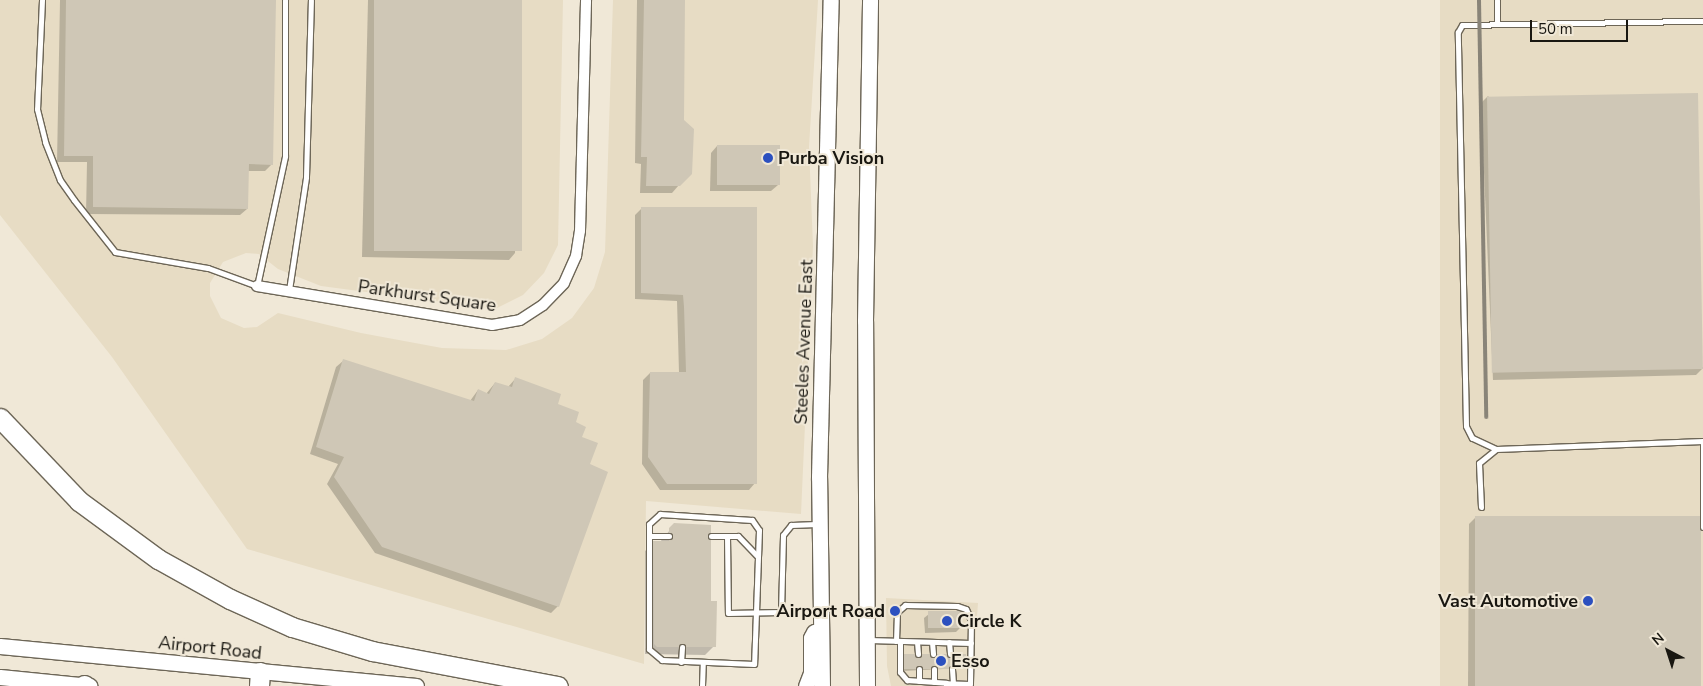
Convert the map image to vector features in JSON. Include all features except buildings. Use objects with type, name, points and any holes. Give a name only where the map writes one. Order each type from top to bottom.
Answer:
[{"type":"highway","points":[[0,418],[79,501],[158,559],[221,595],[292,627],[372,652],[558,686]]},
{"type":"main road","name":"Steeles Avenue East","points":[[822,686],[820,524],[831,0]]},
{"type":"main road","points":[[867,686],[865,321],[870,0]]},
{"type":"main road","points":[[806,686],[811,672],[811,638],[821,620]]},
{"type":"main road","name":"Airport Road","points":[[0,646],[259,679],[416,686]]},
{"type":"main road","points":[[866,647],[877,686]]},
{"type":"main road","points":[[0,677],[90,686]]},
{"type":"street","name":"Parkhurst Square","points":[[257,286],[492,325],[520,320],[543,305],[564,283],[576,256],[580,231],[586,0]]},
{"type":"lane","points":[[42,0],[37,109],[46,142],[60,180],[74,200],[115,252],[208,268],[257,286],[285,156],[285,0]]},
{"type":"lane","points":[[289,290],[306,177],[311,0]]},
{"type":"lane","points":[[1497,0],[1497,24]]},
{"type":"lane","points":[[1703,21],[1462,25],[1458,32],[1466,426],[1472,438],[1496,449],[1703,441],[1703,527]]},
{"type":"lane","points":[[1481,507],[1479,463],[1496,449]]},
{"type":"lane","points":[[660,514],[752,520],[759,530],[757,612],[754,664],[662,660],[649,649],[649,524],[660,514]]},
{"type":"lane","points":[[727,536],[728,613],[781,612],[783,535],[791,525],[820,524]]},
{"type":"lane","points":[[649,536],[669,536]]},
{"type":"lane","points":[[711,536],[738,536],[757,556]]},
{"type":"lane","points":[[957,606],[970,614],[971,643],[970,684],[953,683],[946,685],[907,680],[900,672],[895,619],[900,608],[957,606]]},
{"type":"lane","points":[[866,647],[898,641],[971,643]]},
{"type":"lane","points":[[917,642],[918,654]]},
{"type":"lane","points":[[932,642],[933,654]]},
{"type":"lane","points":[[949,642],[950,654]]},
{"type":"lane","points":[[681,662],[682,647]]},
{"type":"lane","points":[[702,686],[703,663]]},
{"type":"lane","points":[[919,669],[919,681]]},
{"type":"lane","points":[[934,669],[934,682]]},
{"type":"lane","points":[[952,669],[953,683]]},
{"type":"shaded area","points":[[0,0],[563,0],[558,245],[544,273],[523,295],[495,309],[321,286],[278,269],[259,254],[246,253],[223,262],[210,283],[210,296],[221,318],[244,328],[257,327],[278,313],[361,333],[442,348],[506,350],[542,339],[572,318],[594,288],[605,252],[613,0],[818,0],[809,147],[813,246],[801,514],[646,501],[644,664],[247,549],[112,357],[0,215]]},
{"type":"shaded area","points":[[1440,0],[1703,0],[1703,686],[1440,686]]},
{"type":"shaded area","points":[[886,598],[978,603],[972,686],[891,686],[887,666]]},
{"type":"railway","points":[[1479,0],[1486,417]]},
{"type":"place","name":"Purba Vision","points":[[768,158]]},
{"type":"place","name":"Vast Automotive","points":[[1588,601]]},
{"type":"place","name":"Airport Road","points":[[895,611]]},
{"type":"place","name":"Circle K","points":[[947,621]]},
{"type":"place","name":"Esso","points":[[941,661]]}]
